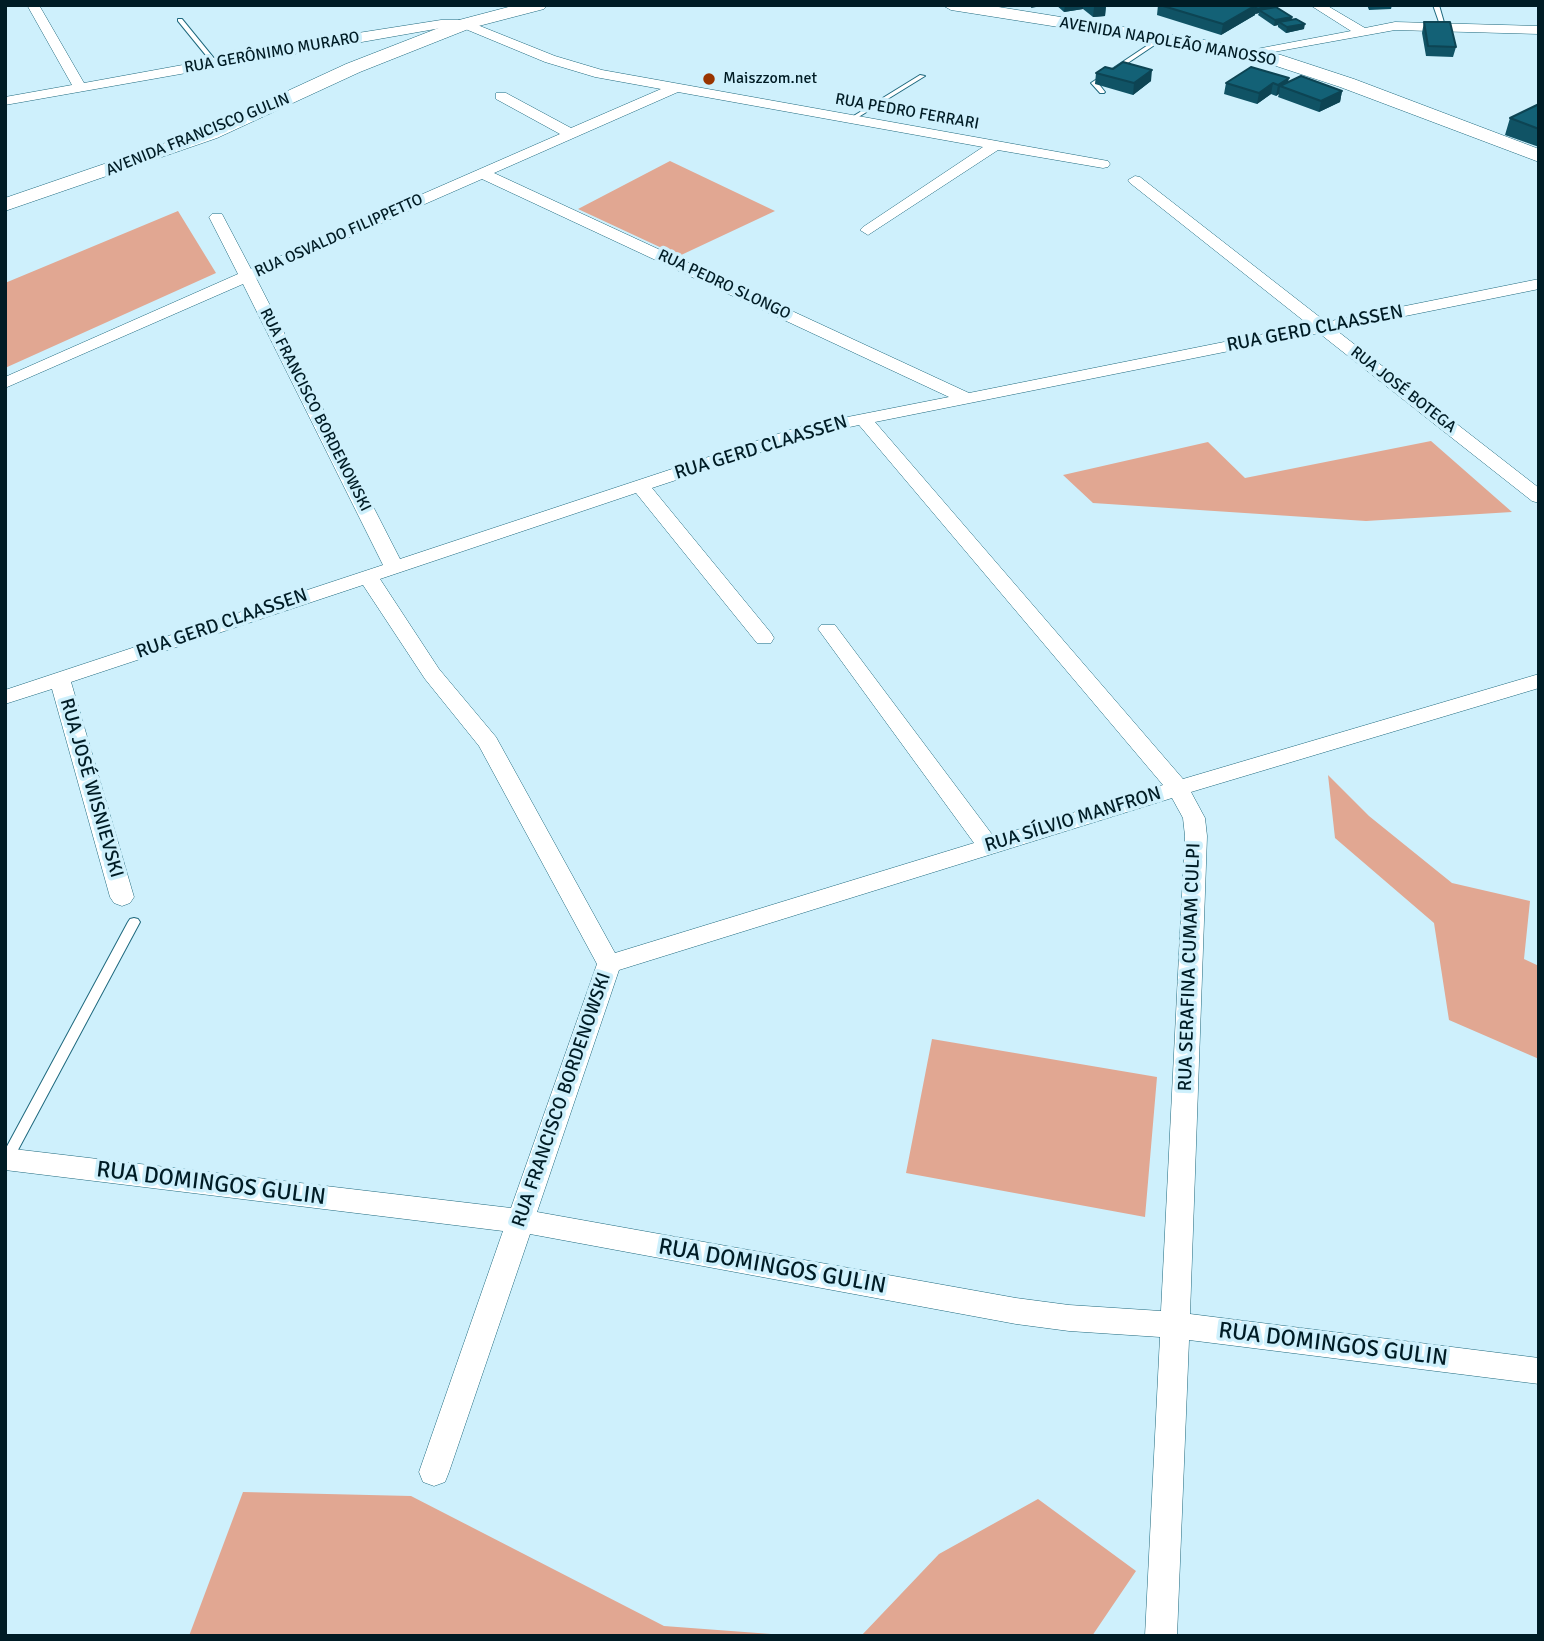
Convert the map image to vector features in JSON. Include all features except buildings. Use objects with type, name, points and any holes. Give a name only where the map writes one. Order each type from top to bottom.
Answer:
[{"type":"street","points":[[33,5],[80,87]]},
{"type":"street","name":"RUA GERÔNIMO MURARO","points":[[5,101],[389,32],[442,24],[465,24],[538,5]]},
{"type":"street","name":"AVENIDA NAPOLEÃO MANOSSO","points":[[951,5],[1251,54],[1321,74],[1539,156]]},
{"type":"street","points":[[1316,5],[1362,32]]},
{"type":"street","name":"AVENIDA FRANCISCO GULIN","points":[[5,205],[106,172],[220,130],[353,68],[465,24]]},
{"type":"street","name":"RUA PEDRO FERRARI","points":[[465,24],[576,68],[673,89],[1103,164]]},
{"type":"street","points":[[1251,54],[1395,26],[1443,25],[1539,30]]},
{"type":"street","points":[[389,32],[403,48]]},
{"type":"street","name":"RUA OSVALDO FILIPPETTO","points":[[5,383],[673,89]]},
{"type":"street","points":[[501,96],[571,134]]},
{"type":"street","points":[[869,230],[995,145]]},
{"type":"street","name":"RUA PEDRO SLONGO","points":[[482,173],[966,398]]},
{"type":"street","name":"RUA JOSÉ BOTEGA","points":[[1135,180],[1539,497]]},
{"type":"street","name":"RUA FRANCISCO BORDENOWSKI","points":[[217,217],[394,566]]},
{"type":"street","name":"RUA GERD CLAASSEN","points":[[5,697],[785,437],[862,418],[1539,285]]},
{"type":"street","name":"RUA SERAFINA CUMAM CULPI","points":[[862,418],[1178,788],[1194,818],[1196,836],[1161,1636]]},
{"type":"street","points":[[639,485],[764,638]]},
{"type":"street","name":"RUA FRANCISCO BORDENOWSKI","points":[[367,575],[432,674],[488,741],[609,964],[435,1472]]},
{"type":"street","points":[[828,629],[989,846]]},
{"type":"street","name":"RUA JOSÉ WISNIEVSKI","points":[[60,679],[122,897]]},
{"type":"street","name":"RUA SÍLVIO MANFRON","points":[[609,964],[1178,788],[1539,681]]},
{"type":"street","name":"RUA DOMINGOS GULIN","points":[[6,1159],[520,1221],[1016,1311],[1069,1318],[1175,1325],[1539,1371]]},
{"type":"lane","points":[[1436,5],[1443,25]]},
{"type":"lane","points":[[180,20],[215,63]]},
{"type":"lane","points":[[1102,92],[1094,83],[1162,38]]},
{"type":"lane","points":[[850,120],[922,76]]},
{"type":"lane","points":[[6,1159],[134,922]]},
{"type":"shaded area","points":[[670,161],[775,211],[679,256],[578,209]]},
{"type":"shaded area","points":[[178,211],[216,273],[5,368],[5,283]]},
{"type":"shaded area","points":[[1431,441],[1512,512],[1366,521],[1093,503],[1063,475],[1208,442],[1245,478]]},
{"type":"shaded area","points":[[1328,775],[1369,816],[1452,883],[1530,901],[1524,959],[1539,966],[1539,1059],[1449,1020],[1434,923],[1335,838]]},
{"type":"shaded area","points":[[932,1039],[1157,1077],[1145,1217],[906,1173]]},
{"type":"shaded area","points":[[243,1492],[411,1496],[664,1626],[798,1636],[189,1636]]},
{"type":"shaded area","points":[[1038,1499],[1136,1571],[1092,1636],[861,1636],[939,1554]]},
{"type":"place","name":"Maiszzom.net","points":[[709,79]]}]
